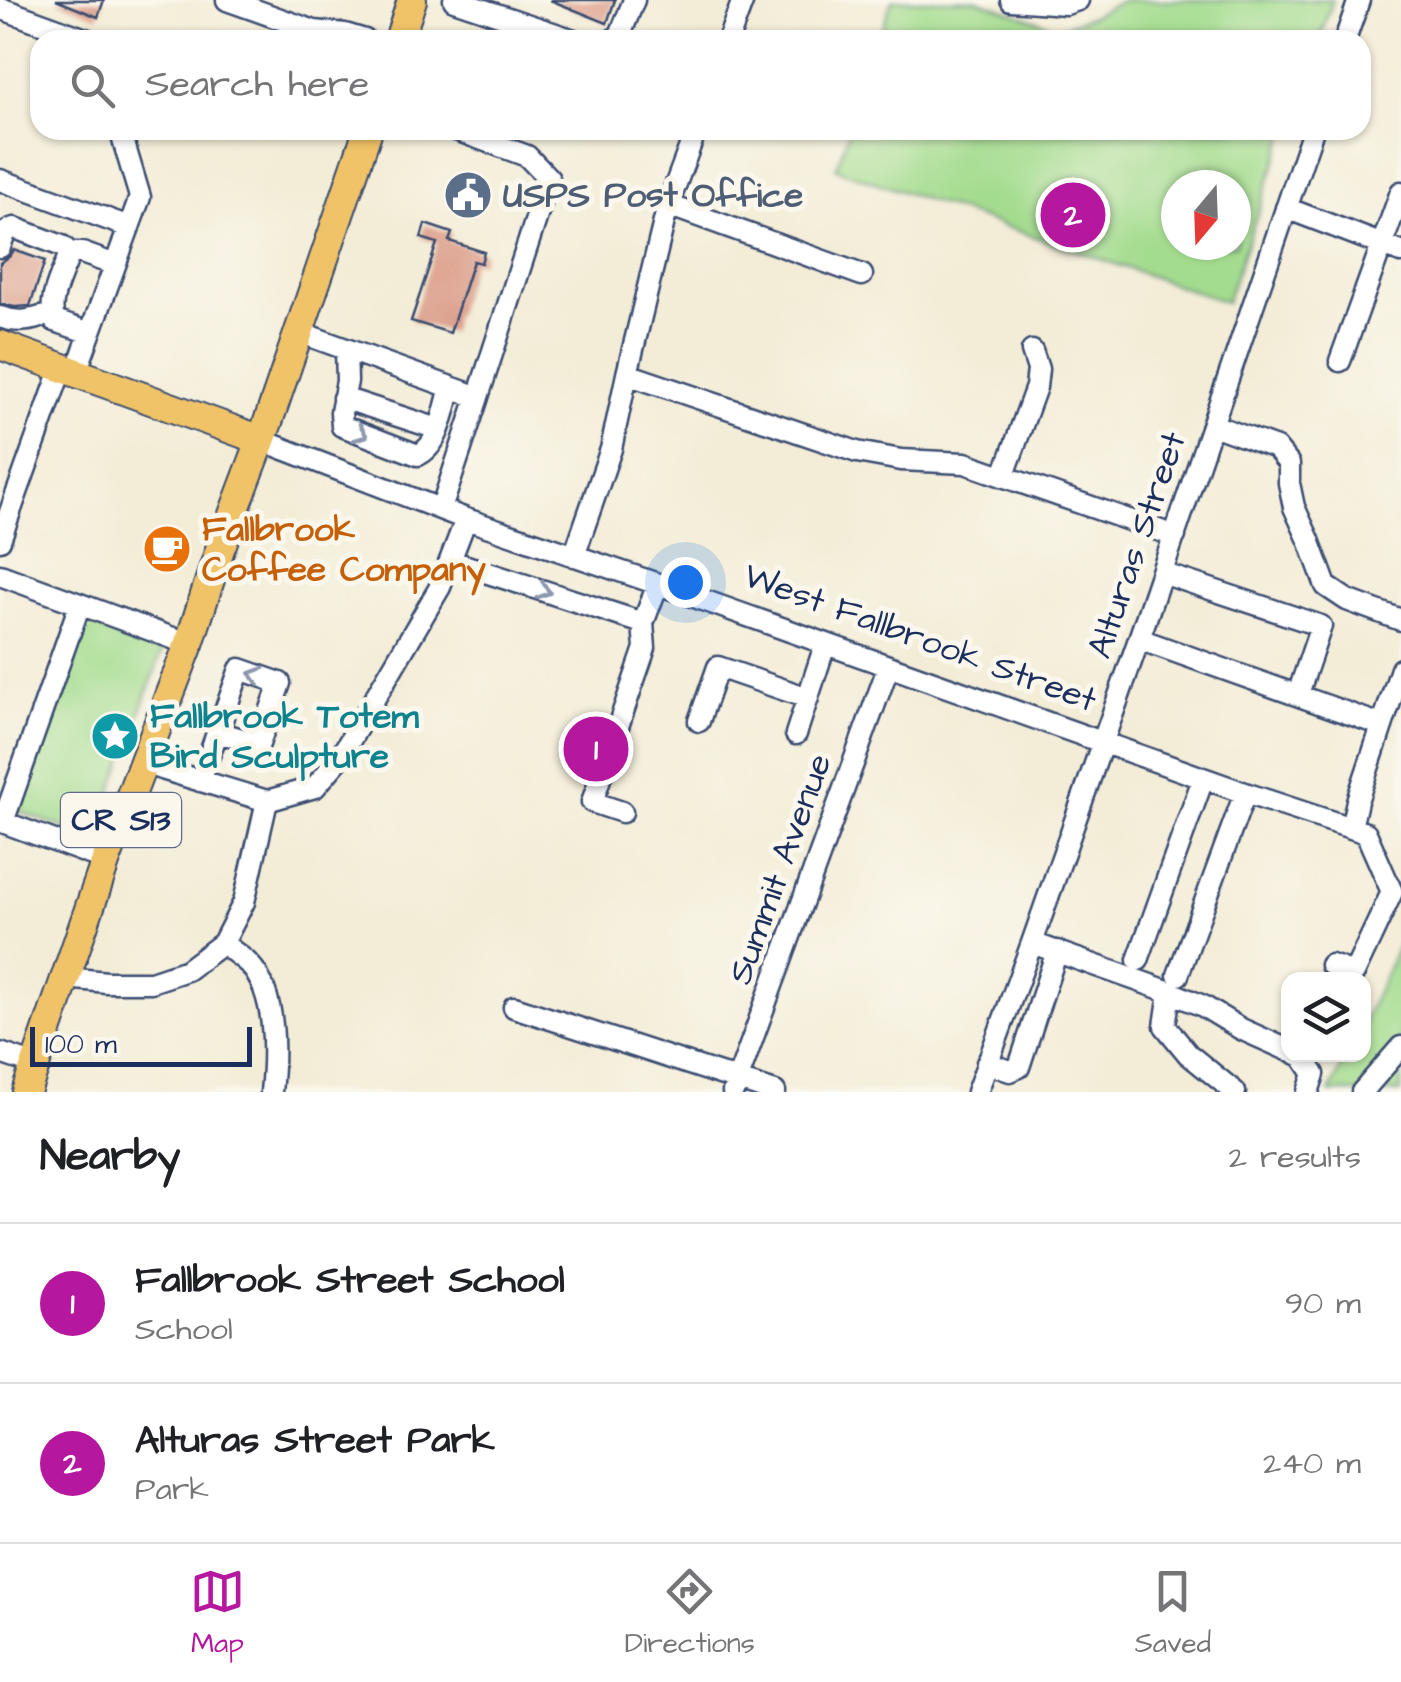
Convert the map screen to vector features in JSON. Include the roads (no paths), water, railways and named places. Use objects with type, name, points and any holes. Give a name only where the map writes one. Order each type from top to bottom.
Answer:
[{"type":"main road","points":[[402,30],[412,0]]},
{"type":"main road","name":"CR S13","points":[[31,1079],[106,860],[189,644],[365,140]]},
{"type":"main road","name":"West Fallbrook Street","points":[[0,344],[261,440]]},
{"type":"street","points":[[227,0],[311,30]]},
{"type":"street","points":[[454,0],[544,30]]},
{"type":"street","points":[[622,30],[634,0]]},
{"type":"street","points":[[732,30],[742,0]]},
{"type":"street","points":[[1011,0],[1066,4],[1078,0]]},
{"type":"street","points":[[1348,30],[1359,0]]},
{"type":"street","points":[[0,8],[60,30]]},
{"type":"street","points":[[0,540],[69,370],[90,333],[140,196],[123,140]]},
{"type":"street","points":[[441,509],[549,179],[528,156],[484,140]]},
{"type":"street","points":[[574,556],[611,450],[668,205],[692,140]]},
{"type":"street","name":"Alturas Street","points":[[977,1092],[1175,536],[1310,140]]},
{"type":"street","points":[[0,180],[129,226]]},
{"type":"street","points":[[1340,361],[1391,248],[1401,192]]},
{"type":"street","points":[[668,205],[862,275]]},
{"type":"street","points":[[1286,208],[1391,248]]},
{"type":"street","points":[[5,238],[15,228],[70,252],[115,265]]},
{"type":"street","points":[[70,252],[51,314],[55,321],[90,333]]},
{"type":"street","points":[[0,317],[25,322],[51,314]]},
{"type":"street","points":[[299,332],[478,397]]},
{"type":"street","points":[[346,349],[342,426],[418,455],[430,450],[451,387]]},
{"type":"street","points":[[1004,475],[1036,387],[1038,369],[1032,351]]},
{"type":"street","points":[[627,374],[858,452],[901,460],[965,463],[1175,536]]},
{"type":"street","points":[[344,398],[438,429]]},
{"type":"street","points":[[1213,425],[1276,448],[1289,464],[1294,507],[1326,586],[1346,600],[1401,620]]},
{"type":"street","name":"West Fallbrook Street","points":[[261,440],[466,519],[1359,831]]},
{"type":"street","points":[[142,763],[267,801],[315,787],[339,760],[440,587],[466,519]]},
{"type":"street","points":[[451,560],[643,623]]},
{"type":"street","points":[[1162,573],[1321,626],[1298,694]]},
{"type":"street","points":[[0,575],[189,644]]},
{"type":"street","points":[[622,812],[592,802],[645,648],[643,623],[658,584]]},
{"type":"street","points":[[80,604],[1,822],[106,860]]},
{"type":"street","points":[[1139,639],[1381,725]]},
{"type":"street","points":[[796,734],[825,645]]},
{"type":"street","points":[[699,721],[718,667],[808,698]]},
{"type":"street","name":"Summit Avenue","points":[[736,1085],[888,668]]},
{"type":"street","points":[[1331,965],[1354,973],[1392,892],[1359,831],[1357,802],[1401,670]]},
{"type":"street","points":[[200,780],[218,732]]},
{"type":"street","points":[[1138,960],[1203,779]]},
{"type":"street","points":[[1235,1092],[1188,1054],[1165,1026],[1174,984],[1245,793]]},
{"type":"street","points":[[66,978],[151,982],[187,970],[222,944],[244,902],[267,801]]},
{"type":"street","points":[[1032,943],[1174,984],[1241,1029],[1281,1047]]},
{"type":"street","points":[[222,944],[250,965],[268,997],[272,1092]]},
{"type":"street","points":[[988,1062],[1010,1071],[1019,1067],[1057,951]]},
{"type":"street","points":[[514,1007],[736,1085],[775,1092]]},
{"type":"street","points":[[1362,1092],[1401,1047]]},
{"type":"street","points":[[0,1052],[31,1079]]},
{"type":"street","points":[[1306,1062],[1314,1074],[1308,1092]]},
{"type":"place","name":"USPS Post Office","points":[[468,195]]},
{"type":"place","name":"Alturas Street Park","points":[[1073,215]]},
{"type":"place","name":"Fallbrook Coffee Company","points":[[167,549]]},
{"type":"place","name":"Fallbrook Totem Bird Sculpture","points":[[115,736]]},
{"type":"place","name":"Fallbrook Street School","points":[[596,749]]}]
